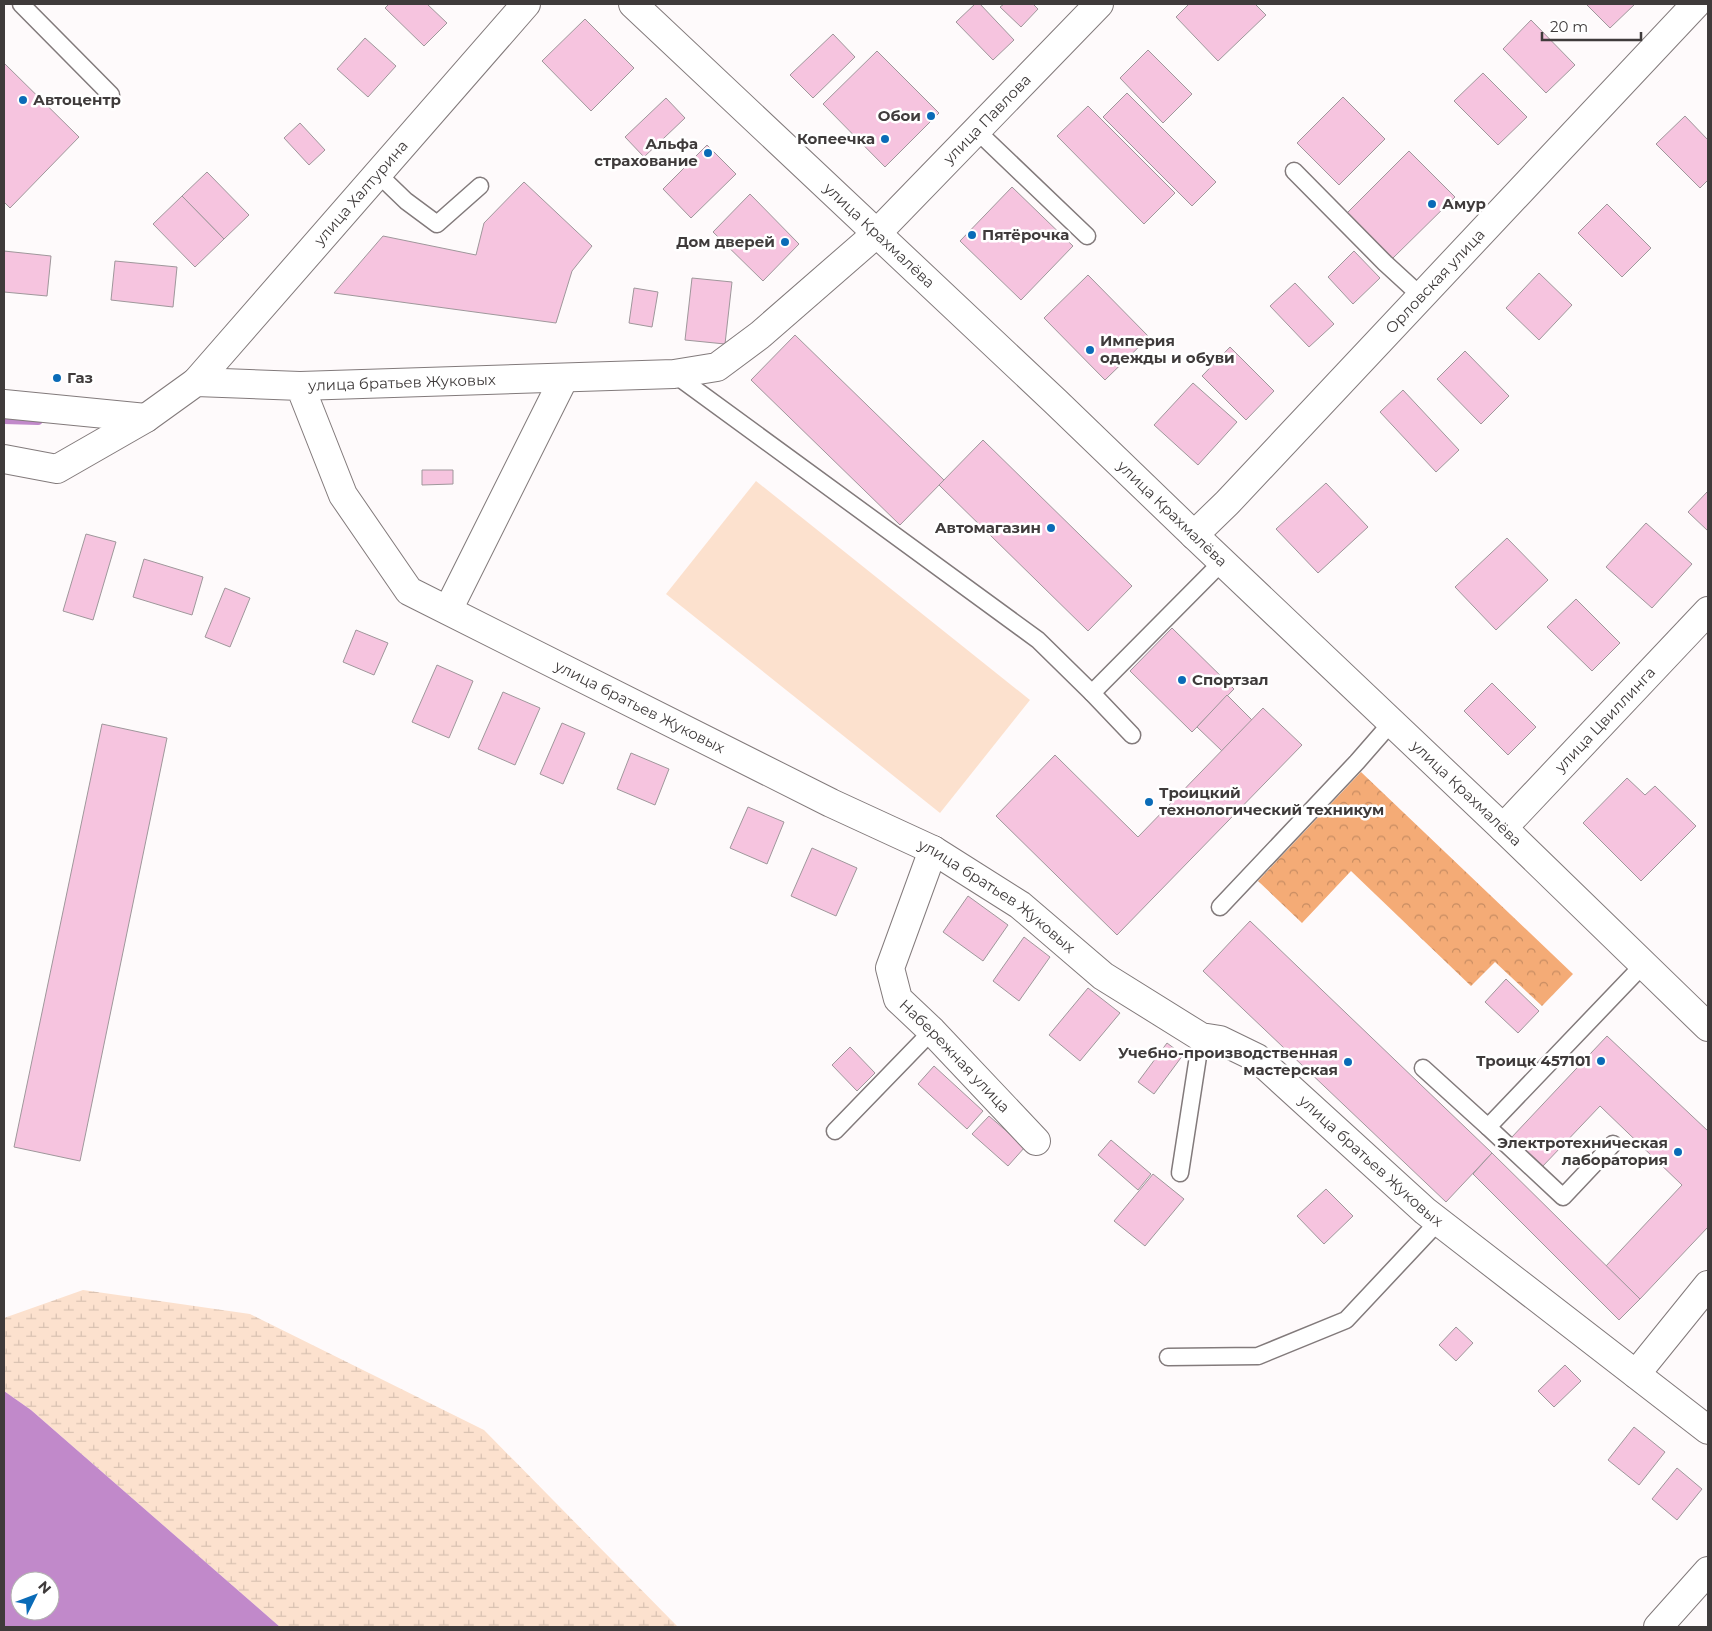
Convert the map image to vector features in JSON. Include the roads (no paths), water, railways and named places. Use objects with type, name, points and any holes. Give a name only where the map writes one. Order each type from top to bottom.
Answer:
[{"type":"street","name":"улица Халтурина","points":[[196,382],[526,4]]},
{"type":"street","name":"улица Крахмалёва","points":[[633,4],[1056,402],[1503,828],[1708,1027]]},
{"type":"street","name":"улица Павлова","points":[[876,234],[1099,4]]},
{"type":"street","name":"Орловская улица","points":[[1194,535],[1227,503],[1696,4]]},
{"type":"street","name":"улица братьев Жуковых","points":[[196,382],[300,386],[674,374],[716,367],[760,336],[876,234]]},
{"type":"street","points":[[448,610],[564,378]]},
{"type":"street","points":[[4,459],[57,469],[146,418],[196,382]]},
{"type":"street","name":"улица братьев Жуковых","points":[[300,386],[343,495],[409,591],[830,803],[933,850],[1020,905],[1104,976],[1201,1038],[1220,1040],[1257,1058],[1425,1212],[1708,1430]]},
{"type":"street","points":[[4,404],[146,418]]},
{"type":"street","name":"улица Цвиллинга","points":[[1503,828],[1708,611]]},
{"type":"street","name":"Набережная улица","points":[[933,850],[890,968],[898,999],[932,1031],[1036,1141]]},
{"type":"street","points":[[1636,1374],[1708,1285]]},
{"type":"street","points":[[1658,1627],[1708,1571]]},
{"type":"lane","points":[[21,4],[112,95]]},
{"type":"lane","points":[[976,130],[1087,236]]},
{"type":"lane","points":[[1294,171],[1385,263],[1421,296]]},
{"type":"lane","points":[[378,174],[406,201],[437,224],[480,186]]},
{"type":"lane","points":[[674,374],[1038,640],[1132,735]]},
{"type":"lane","points":[[1092,693],[1222,562]]},
{"type":"lane","points":[[1220,907],[1357,762],[1391,723]]},
{"type":"lane","points":[[1488,1127],[1643,965]]},
{"type":"lane","points":[[835,1131],[932,1031]]},
{"type":"lane","points":[[1180,1173],[1201,1038]]},
{"type":"lane","points":[[1423,1068],[1563,1197],[1613,1144]]},
{"type":"lane","points":[[1168,1357],[1258,1356],[1346,1320],[1438,1222]]},
{"type":"waterway","points":[[4,419],[38,420]]},
{"type":"place","name":"Автоцентр","points":[[23,100]]},
{"type":"place","name":"Обои","points":[[931,116]]},
{"type":"place","name":"Копеечка","points":[[885,139]]},
{"type":"place","name":"Альфа страхование","points":[[708,153]]},
{"type":"place","name":"Амур","points":[[1432,204]]},
{"type":"place","name":"Пятёрочка","points":[[972,235]]},
{"type":"place","name":"Дом дверей","points":[[785,242]]},
{"type":"place","name":"Империя одежды и обуви","points":[[1090,350]]},
{"type":"place","name":"Газ","points":[[57,378]]},
{"type":"place","name":"Автомагазин","points":[[1051,528]]},
{"type":"place","name":"Спортзал","points":[[1182,680]]},
{"type":"place","name":"Троицкий технологический техникум","points":[[1149,802]]},
{"type":"place","name":"Троицк 457101","points":[[1601,1061]]},
{"type":"place","name":"Учебно-производственная мастерская","points":[[1348,1062]]},
{"type":"place","name":"Электротехническая лаборатория","points":[[1678,1152]]}]
